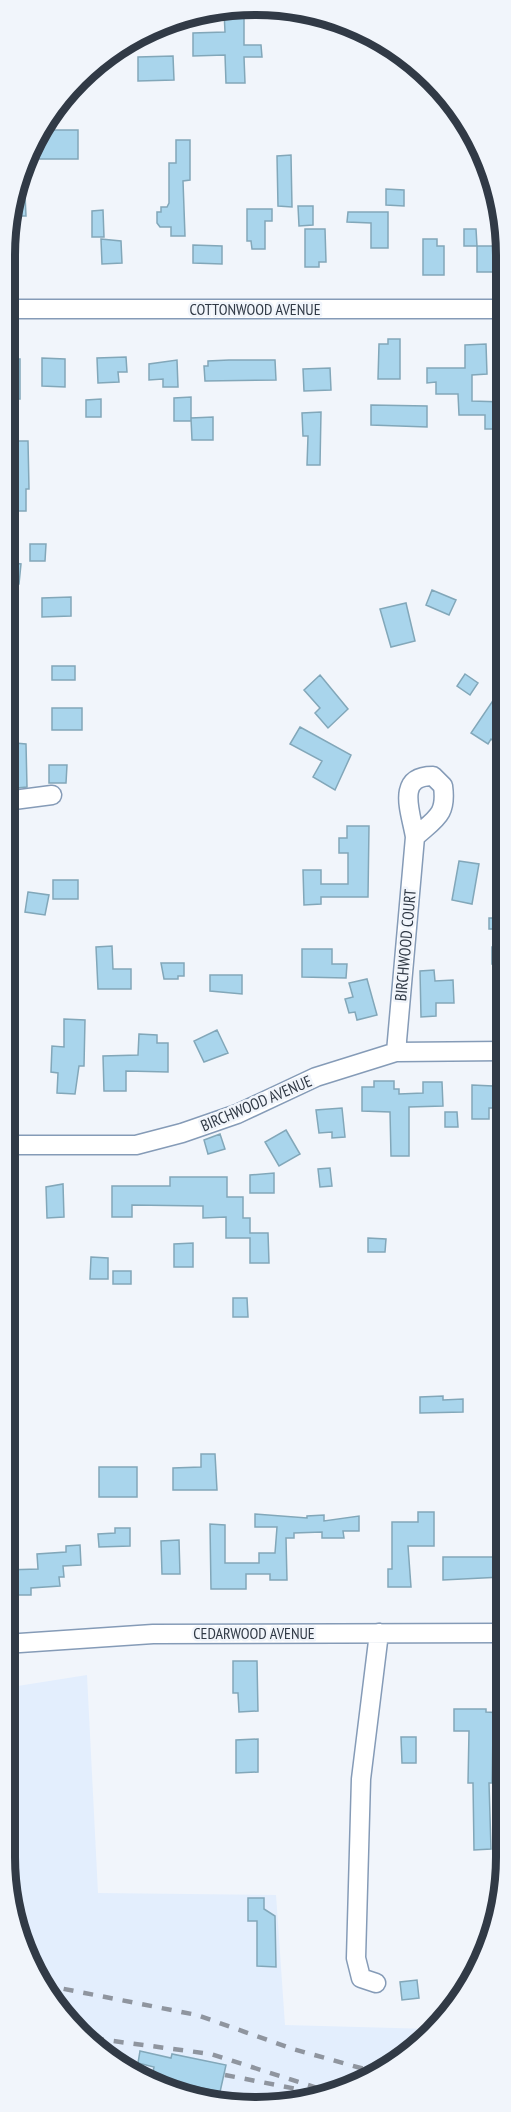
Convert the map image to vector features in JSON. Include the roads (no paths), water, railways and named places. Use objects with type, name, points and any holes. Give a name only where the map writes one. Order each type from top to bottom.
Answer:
[{"type":"street","name":"COTTONWOOD AVENUE","points":[[15,309],[496,309]]},
{"type":"street","points":[[15,800],[52,795]]},
{"type":"street","name":"BIRCHWOOD COURT","points":[[396,1052],[416,837]]},
{"type":"street","name":"BIRCHWOOD AVENUE","points":[[15,1145],[136,1145],[182,1133],[237,1114],[316,1077],[396,1052],[496,1052]]},
{"type":"street","points":[[376,1983],[361,1978],[356,1958],[356,1923],[362,1779],[379,1633]]},
{"type":"street","name":"CEDARWOOD AVENUE","points":[[15,1643],[153,1634],[496,1633]]},
{"type":"railway","points":[[54,1987],[197,2015],[293,2049],[367,2070]]},
{"type":"railway","points":[[100,2039],[211,2054],[319,2089]]},
{"type":"railway","points":[[225,2075],[307,2091]]}]
